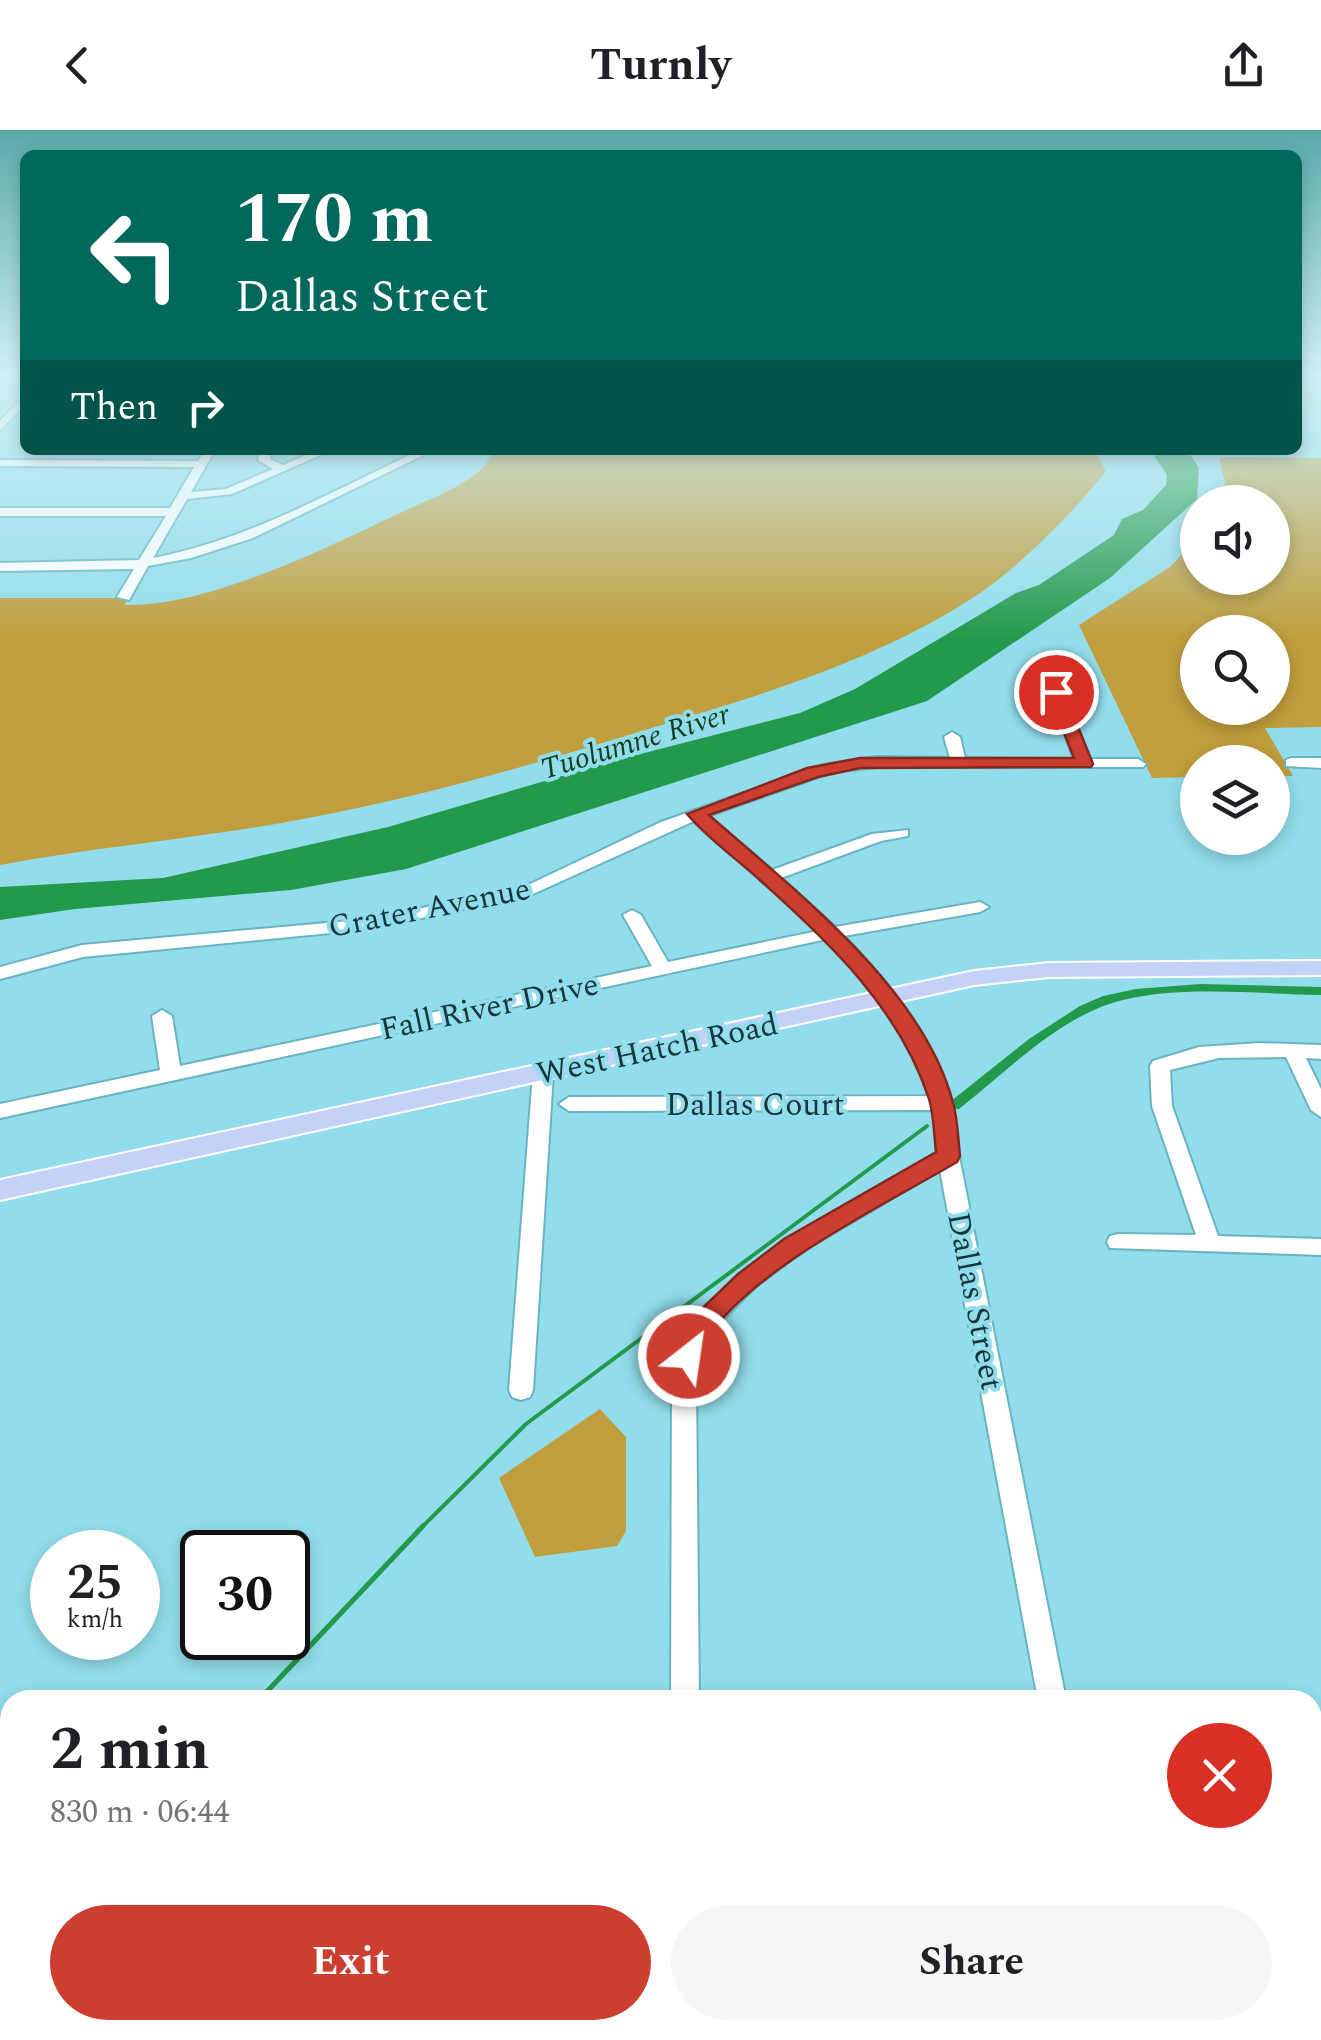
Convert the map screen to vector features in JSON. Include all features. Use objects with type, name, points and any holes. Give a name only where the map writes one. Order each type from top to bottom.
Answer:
[{"type":"main road","name":"West Hatch Road","points":[[0,1190],[974,978],[1049,970],[1321,968]]},
{"type":"street","points":[[269,462],[283,469]]},
{"type":"street","points":[[183,496],[228,492],[299,462]]},
{"type":"street","points":[[0,567],[142,564],[249,536],[404,462]]},
{"type":"street","points":[[0,464],[202,464]]},
{"type":"street","points":[[124,597],[202,464]]},
{"type":"street","points":[[0,512],[173,512]]},
{"type":"street","points":[[1056,692],[1084,764]]},
{"type":"street","points":[[952,737],[959,763]]},
{"type":"street","name":"Crater Avenue","points":[[0,972],[82,951],[348,927],[506,895],[552,882],[696,814],[829,768],[860,763],[1138,764]]},
{"type":"street","points":[[1291,764],[1321,764]]},
{"type":"street","name":"Dallas Street","points":[[696,814],[832,933],[886,998],[918,1048],[942,1103],[948,1156],[1050,1690]]},
{"type":"street","points":[[768,877],[878,837],[902,833]]},
{"type":"street","name":"Fall River Drive","points":[[0,1111],[832,933],[980,907]]},
{"type":"street","points":[[632,915],[663,969]]},
{"type":"street","points":[[162,1016],[171,1074]]},
{"type":"street","points":[[1210,1242],[1162,1106],[1160,1066],[1179,1057],[1220,1051],[1321,1052]]},
{"type":"street","points":[[1293,1052],[1321,1110]]},
{"type":"street","points":[[521,1390],[544,1072]]},
{"type":"street","name":"Dallas Court","points":[[568,1104],[942,1103]]},
{"type":"street","points":[[685,1690],[684,1380],[694,1332],[747,1281],[793,1246],[948,1156]]},
{"type":"street","points":[[1118,1242],[1321,1247]]},
{"type":"shaded area","points":[[487,462],[1101,462],[1106,471],[1042,541],[968,601],[894,642],[774,690],[558,757],[367,806],[270,825],[0,865],[0,598],[128,598],[125,605],[193,596],[303,558],[450,490]]},
{"type":"shaded area","points":[[1158,462],[1195,462],[1199,468],[1198,485],[1180,485],[1180,514],[1110,578],[927,701],[406,869],[291,890],[75,909],[0,920],[0,887],[163,878],[388,827],[613,761],[800,713],[855,689],[1016,593],[1039,585],[1114,535],[1122,519],[1143,510],[1166,485],[1167,475]]},
{"type":"shaded area","points":[[1220,462],[1321,462],[1321,727],[1265,728],[1275,745],[1180,745],[1180,777],[1152,778],[1079,625],[1180,557],[1180,595],[1290,595],[1290,485],[1224,485]]},
{"type":"shaded area","points":[[600,1409],[626,1437],[626,1531],[617,1546],[535,1557],[499,1478]]},
{"type":"waterway","points":[[954,1105],[1051,1030],[1108,999],[1200,988],[1321,991]]},
{"type":"waterway","points":[[423,1526],[526,1424],[927,1126]]},
{"type":"waterway","points":[[268,1690],[423,1526]]},
{"type":"route","points":[[689,1356],[694,1332],[747,1281],[793,1246],[948,1156],[942,1103],[933,1080],[886,998],[832,933],[696,814],[814,772],[860,763],[1084,764],[1056,692]]},
{"type":"water label","name":"Tuolumne River","points":[[635,741]]}]
